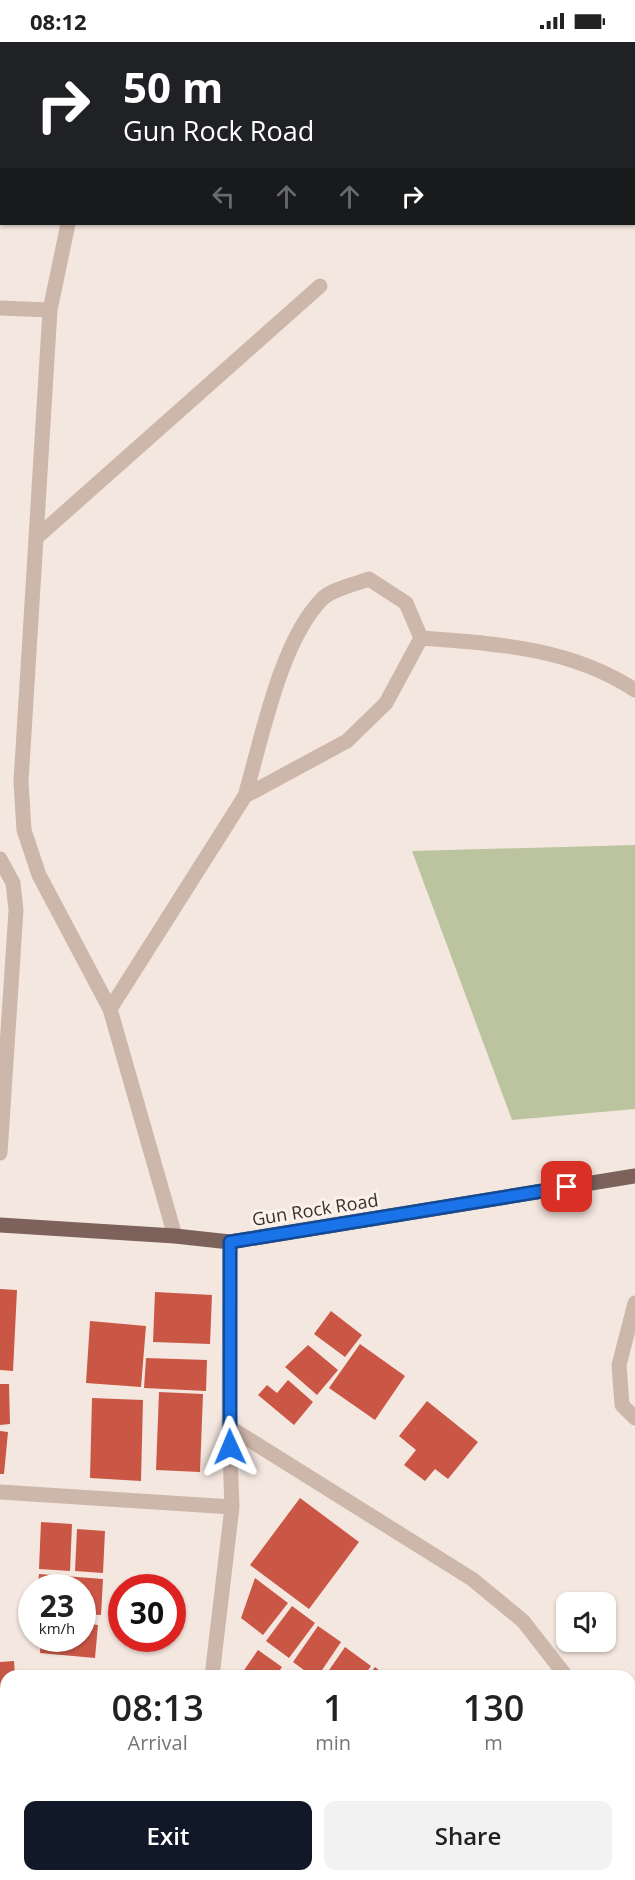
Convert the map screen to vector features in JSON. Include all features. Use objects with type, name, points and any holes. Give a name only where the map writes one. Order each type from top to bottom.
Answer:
[{"type":"main road","name":"Gun Rock Road","points":[[0,1225],[175,1236],[230,1242],[635,1176]]},
{"type":"street","points":[[68,225],[50,310],[21,782],[24,830],[39,875],[110,1009],[175,1236]]},
{"type":"street","points":[[36,538],[320,286]]},
{"type":"street","points":[[0,308],[50,310]]},
{"type":"street","points":[[110,1009],[245,796],[273,698],[297,632],[324,597],[369,579],[406,603],[421,638]]},
{"type":"street","points":[[245,796],[347,741],[386,704],[421,638]]},
{"type":"street","points":[[421,638],[506,645],[572,658],[635,690]]},
{"type":"street","points":[[0,859],[13,883],[16,910],[0,1153]]},
{"type":"street","points":[[213,1670],[232,1507],[229,1427],[230,1242]]},
{"type":"street","points":[[635,1303],[619,1365],[622,1405],[635,1418]]},
{"type":"street","points":[[229,1427],[472,1579],[523,1621],[561,1670]]},
{"type":"street","points":[[0,1492],[232,1507]]},
{"type":"green space","points":[[635,845],[635,1109],[512,1120],[412,851]]},
{"type":"building","points":[[0,1289],[17,1290],[13,1371],[0,1370]]},
{"type":"building","points":[[155,1292],[212,1295],[210,1344],[153,1342]]},
{"type":"building","points":[[331,1311],[362,1335],[345,1357],[314,1334]]},
{"type":"building","points":[[90,1321],[146,1326],[141,1387],[86,1383]]},
{"type":"building","points":[[360,1344],[405,1376],[375,1420],[329,1388]]},
{"type":"building","points":[[308,1345],[338,1370],[317,1395],[285,1367]]},
{"type":"building","points":[[146,1358],[207,1360],[206,1391],[144,1388]]},
{"type":"building","points":[[288,1380],[313,1402],[294,1425],[258,1395],[267,1385],[277,1393]]},
{"type":"building","points":[[0,1384],[9,1384],[10,1424],[0,1425]]},
{"type":"building","points":[[159,1392],[203,1394],[200,1472],[156,1470]]},
{"type":"building","points":[[92,1398],[143,1400],[141,1481],[90,1478]]},
{"type":"building","points":[[427,1401],[478,1442],[448,1479],[435,1469],[425,1481],[404,1465],[416,1450],[399,1436]]},
{"type":"building","points":[[0,1431],[8,1432],[4,1474],[0,1474]]},
{"type":"building","points":[[300,1498],[359,1542],[309,1609],[250,1565]]},
{"type":"building","points":[[41,1522],[72,1524],[70,1571],[39,1569]]},
{"type":"building","points":[[77,1529],[105,1531],[103,1573],[75,1571]]},
{"type":"building","points":[[96,1578],[103,1579],[101,1615],[96,1615]]},
{"type":"building","points":[[255,1578],[288,1603],[263,1635],[241,1618]]},
{"type":"building","points":[[292,1606],[315,1623],[289,1658],[266,1641]]},
{"type":"building","points":[[318,1626],[341,1642],[322,1670],[304,1670],[293,1662]]},
{"type":"building","points":[[345,1647],[371,1666],[368,1670],[329,1670]]},
{"type":"building","points":[[258,1650],[282,1667],[280,1670],[244,1670]]},
{"type":"building","points":[[40,1652],[96,1652],[95,1658]]},
{"type":"building","points":[[14,1661],[15,1670],[0,1670],[0,1662]]},
{"type":"route","points":[[230,1447],[228,1287],[230,1242],[567,1187]]}]
